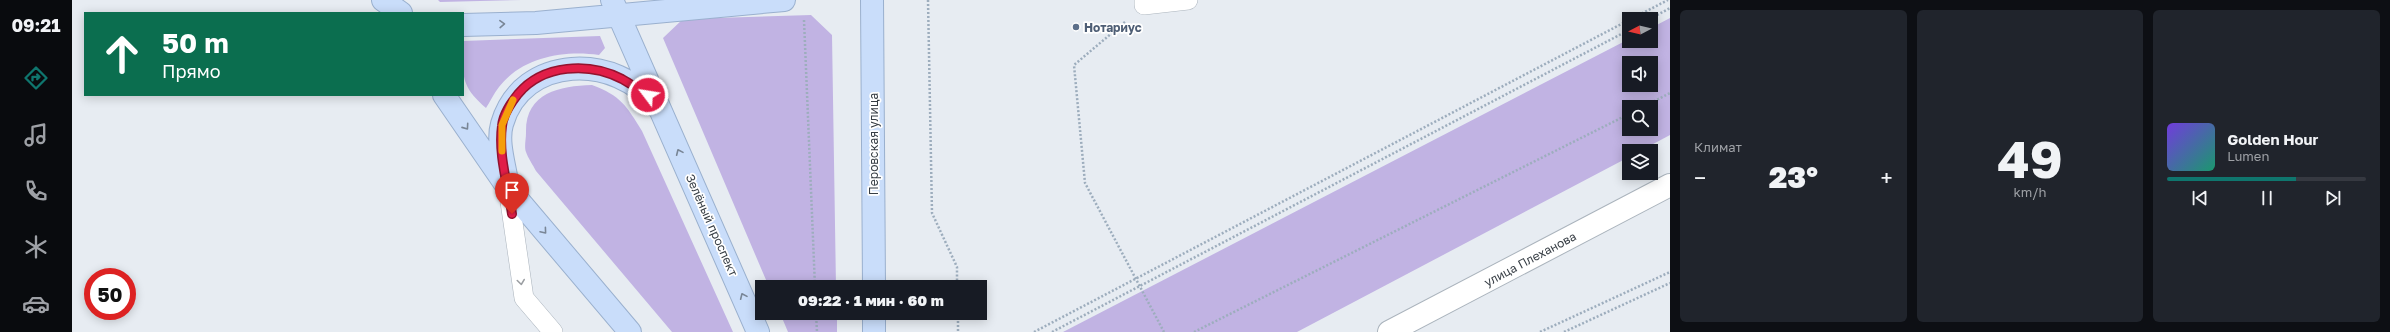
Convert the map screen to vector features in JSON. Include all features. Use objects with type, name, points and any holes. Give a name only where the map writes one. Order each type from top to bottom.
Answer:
[{"type":"main road","points":[[378,0],[386,12]]},
{"type":"main road","points":[[383,0],[400,12]]},
{"type":"main road","points":[[464,25],[536,23],[616,8],[784,0]]},
{"type":"main road","name":"Перовская улица","points":[[872,0],[874,280]]},
{"type":"main road","name":"Зелёный проспект","points":[[616,8],[758,332]]},
{"type":"main road","name":"Зелёный проспект","points":[[508,188],[502,151],[502,125],[510,104],[526,84],[547,72],[572,68],[595,70],[621,78],[648,95],[665,118]]},
{"type":"main road","points":[[445,96],[508,188],[630,332]]},
{"type":"main road","points":[[874,320],[874,332]]},
{"type":"street","name":"улица Плеханова","points":[[1390,332],[1670,185]]},
{"type":"lane","points":[[1144,3],[1188,0]]},
{"type":"lane","points":[[508,188],[524,298],[553,332]]},
{"type":"path","points":[[928,0],[932,213],[957,267],[957,280]]},
{"type":"path","points":[[1645,12],[1668,0]]},
{"type":"path","points":[[1144,3],[1074,65],[1086,183],[1141,285],[1164,332]]},
{"type":"path","points":[[1658,15],[1670,8]]},
{"type":"path","points":[[804,16],[815,280]]},
{"type":"path","points":[[1034,332],[1622,24]]},
{"type":"path","points":[[1052,332],[1622,34]]},
{"type":"path","points":[[1656,100],[1670,93]]},
{"type":"path","points":[[1194,332],[1622,118]]},
{"type":"path","points":[[1540,332],[1670,272]]},
{"type":"path","points":[[1564,332],[1670,283]]},
{"type":"path","points":[[816,320],[817,332]]},
{"type":"path","points":[[958,320],[958,332]]},
{"type":"shaded area","points":[[438,0],[522,0],[440,2]]},
{"type":"shaded area","points":[[811,15],[832,35],[836,280],[766,280],[663,38],[683,19]]},
{"type":"shaded area","points":[[1670,18],[1670,135],[1653,144],[1622,144],[1622,161],[1297,332],[1063,332],[1622,43],[1622,48],[1658,48],[1658,24]]},
{"type":"shaded area","points":[[600,36],[605,48],[599,55],[558,55],[532,62],[508,77],[497,89],[486,108],[471,92],[464,78],[464,41]]},
{"type":"shaded area","points":[[592,85],[610,93],[622,102],[632,114],[642,131],[733,332],[672,332],[536,171],[525,150],[527,119],[531,109],[538,100],[546,94],[556,90],[568,87]]},
{"type":"shaded area","points":[[783,320],[837,320],[837,332],[788,332]]},
{"type":"slow traffic","points":[[502,151],[502,125],[513,100]]},
{"type":"place","name":"Нотариус","points":[[1076,27]]},
{"type":"route","points":[[512,214],[502,151],[502,125],[510,104],[526,84],[547,72],[572,68],[595,70],[621,78],[648,95]]}]
